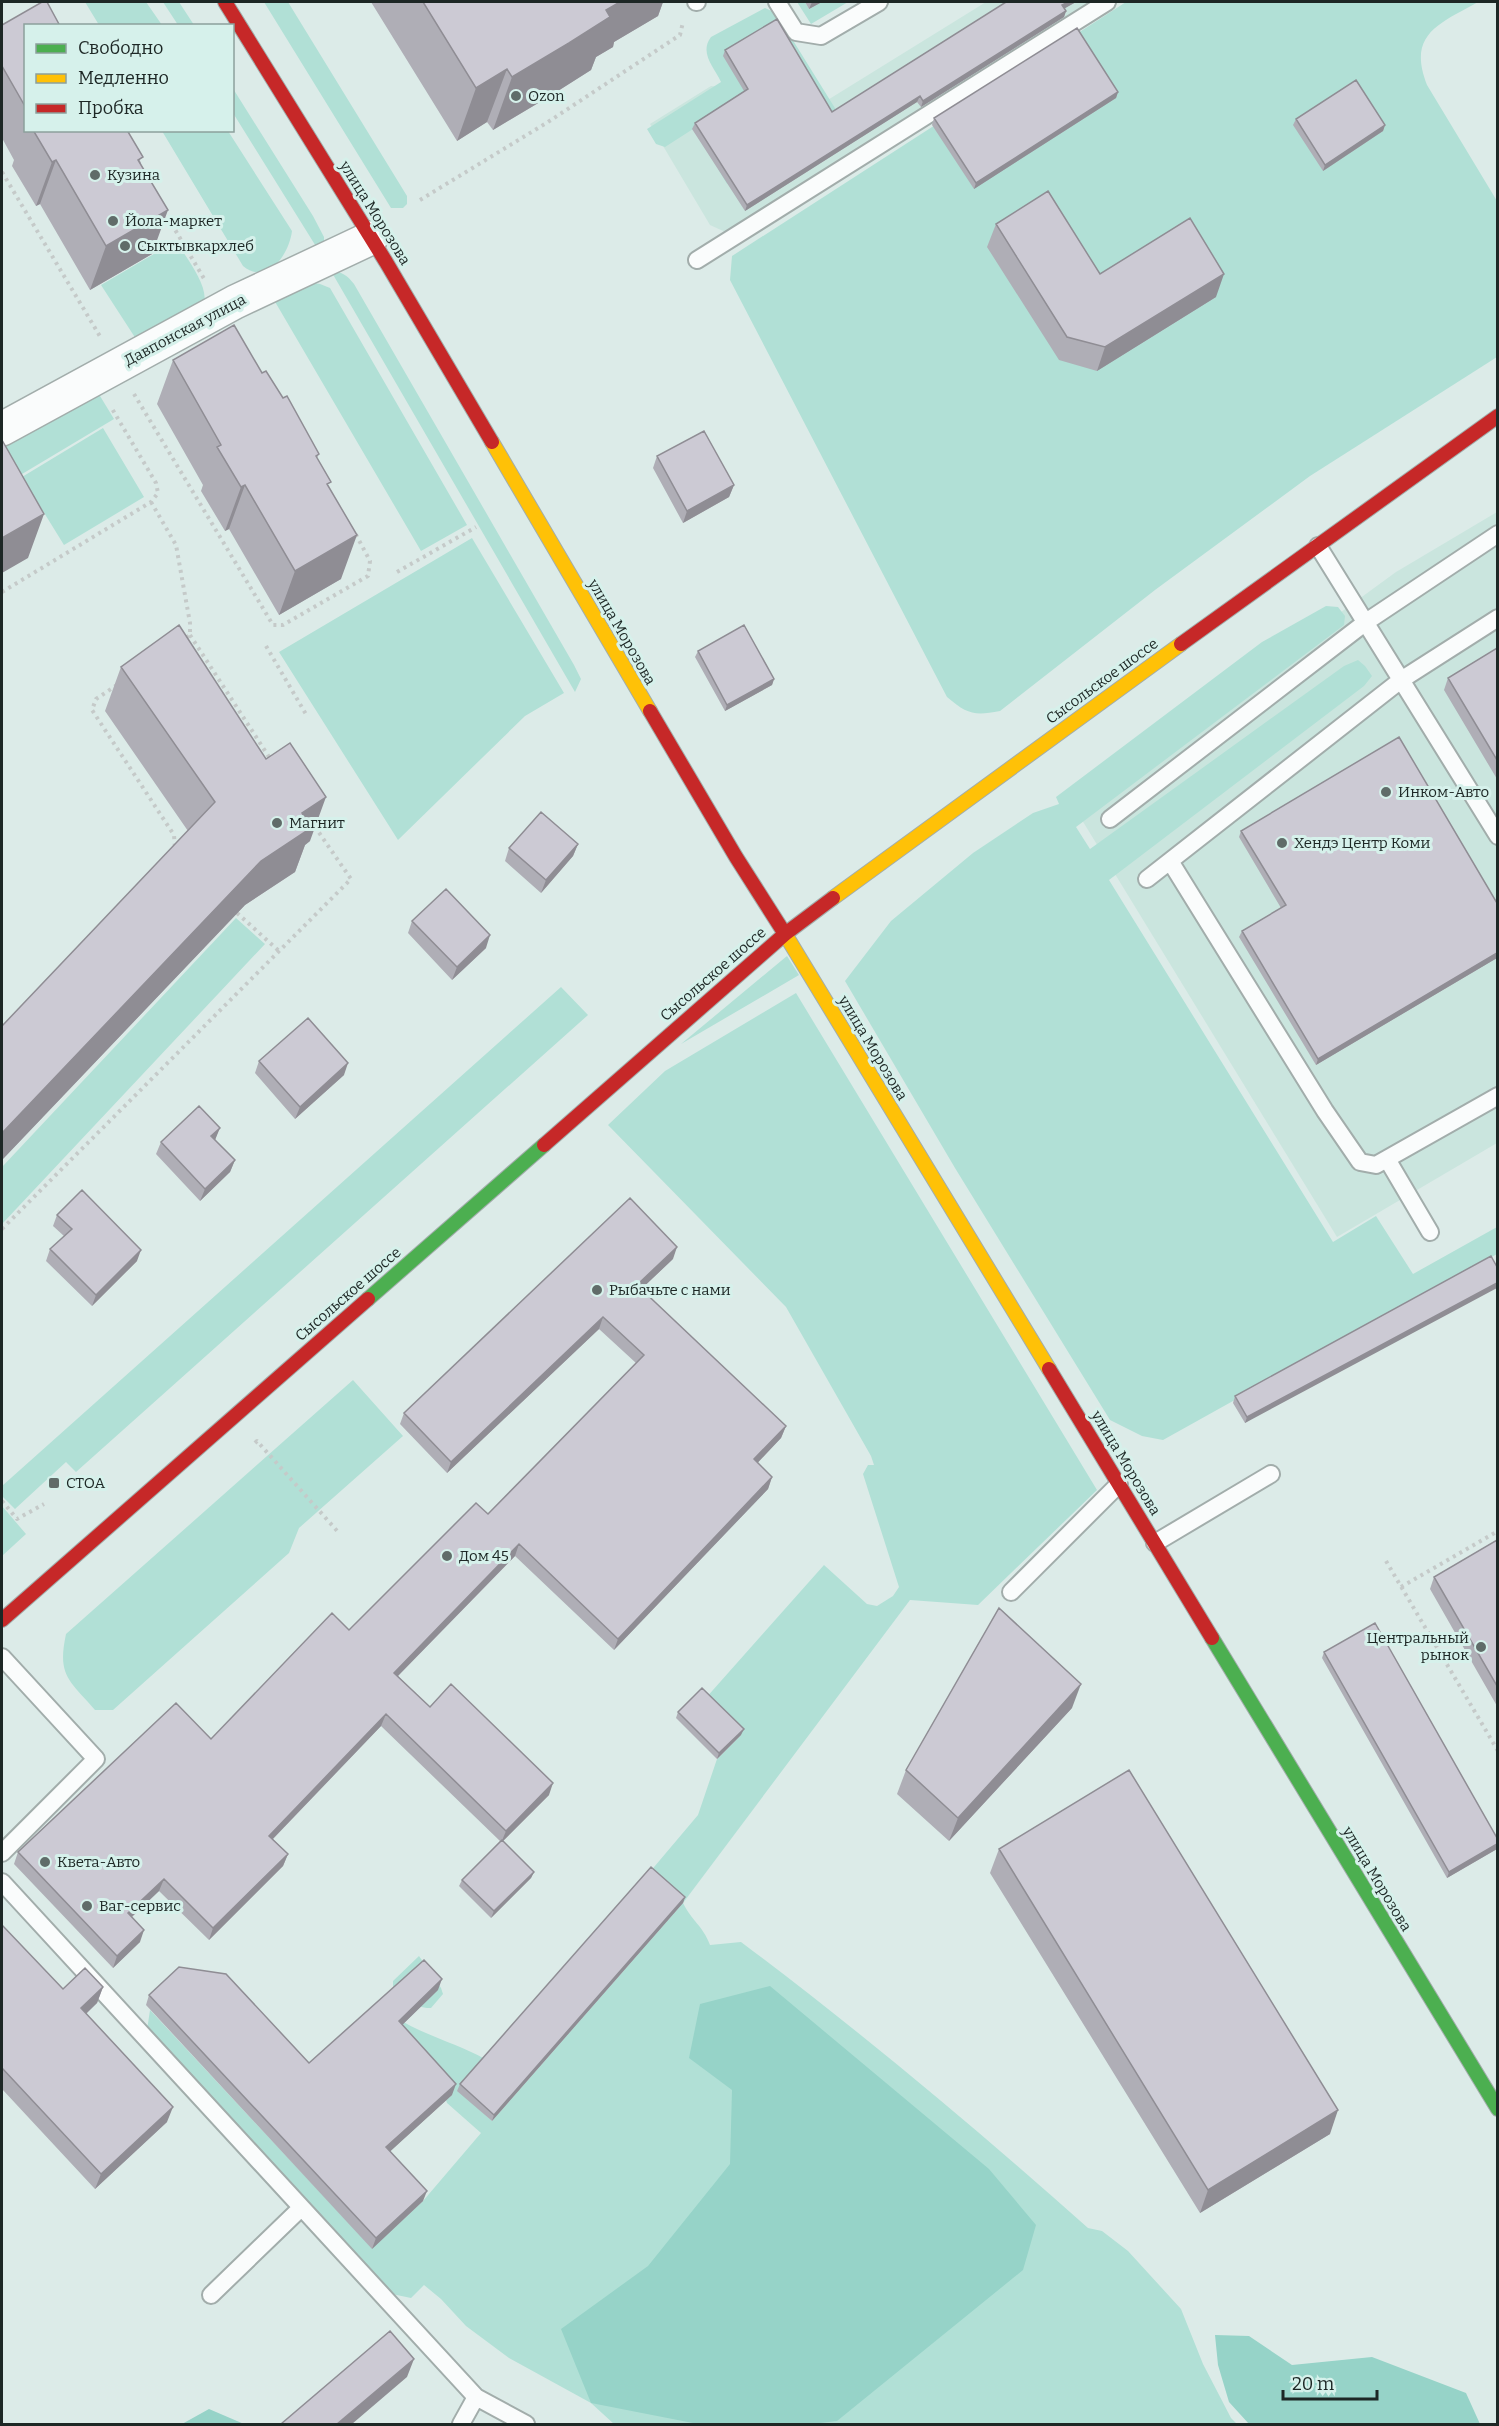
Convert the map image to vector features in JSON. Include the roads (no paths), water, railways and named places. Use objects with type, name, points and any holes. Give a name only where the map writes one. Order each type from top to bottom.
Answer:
[{"type":"main road","name":"улица Морозова","points":[[225,2],[371,238],[736,857],[785,934],[1497,2109]]},
{"type":"main road","name":"Сысольское шоссе","points":[[2,1620],[785,934],[973,794],[1497,416]]},
{"type":"street","name":"Давпонская улица","points":[[2,429],[222,309],[371,238]]},
{"type":"lane","points":[[777,2],[796,32],[821,36],[879,2]]},
{"type":"lane","points":[[697,260],[1107,2]]},
{"type":"lane","points":[[1110,819],[1366,622],[1497,534]]},
{"type":"lane","points":[[1318,546],[1497,836]]},
{"type":"lane","points":[[1147,879],[1401,680],[1497,618]]},
{"type":"lane","points":[[1170,861],[1325,1112],[1360,1162],[1376,1165],[1497,1096]]},
{"type":"lane","points":[[1387,1159],[1430,1232]]},
{"type":"lane","points":[[1155,1543],[1271,1474]]},
{"type":"lane","points":[[1011,1592],[1119,1484]]},
{"type":"lane","points":[[2,1657],[96,1759],[2,1852]]},
{"type":"lane","points":[[2,1882],[476,2397],[526,2424]]},
{"type":"lane","points":[[211,2295],[301,2208]]},
{"type":"lane","points":[[461,2424],[476,2397]]},
{"type":"place","name":"Ozon","points":[[516,96]]},
{"type":"place","name":"Кузина","points":[[95,175]]},
{"type":"place","name":"Йола-маркет","points":[[113,221]]},
{"type":"place","name":"Сыктывкархлеб","points":[[125,246]]},
{"type":"place","name":"Инком-Авто","points":[[1386,792]]},
{"type":"place","name":"Магнит","points":[[277,823]]},
{"type":"place","name":"Хендэ Центр Коми","points":[[1282,843]]},
{"type":"place","name":"Рыбачьте с нами","points":[[597,1290]]},
{"type":"place","name":"СТОА","points":[[54,1483]]},
{"type":"place","name":"Дом 45","points":[[447,1556]]},
{"type":"place","name":"Центральный рынок","points":[[1481,1647]]},
{"type":"place","name":"Квета-Авто","points":[[45,1862]]},
{"type":"place","name":"Ваг-сервис","points":[[87,1906]]}]
